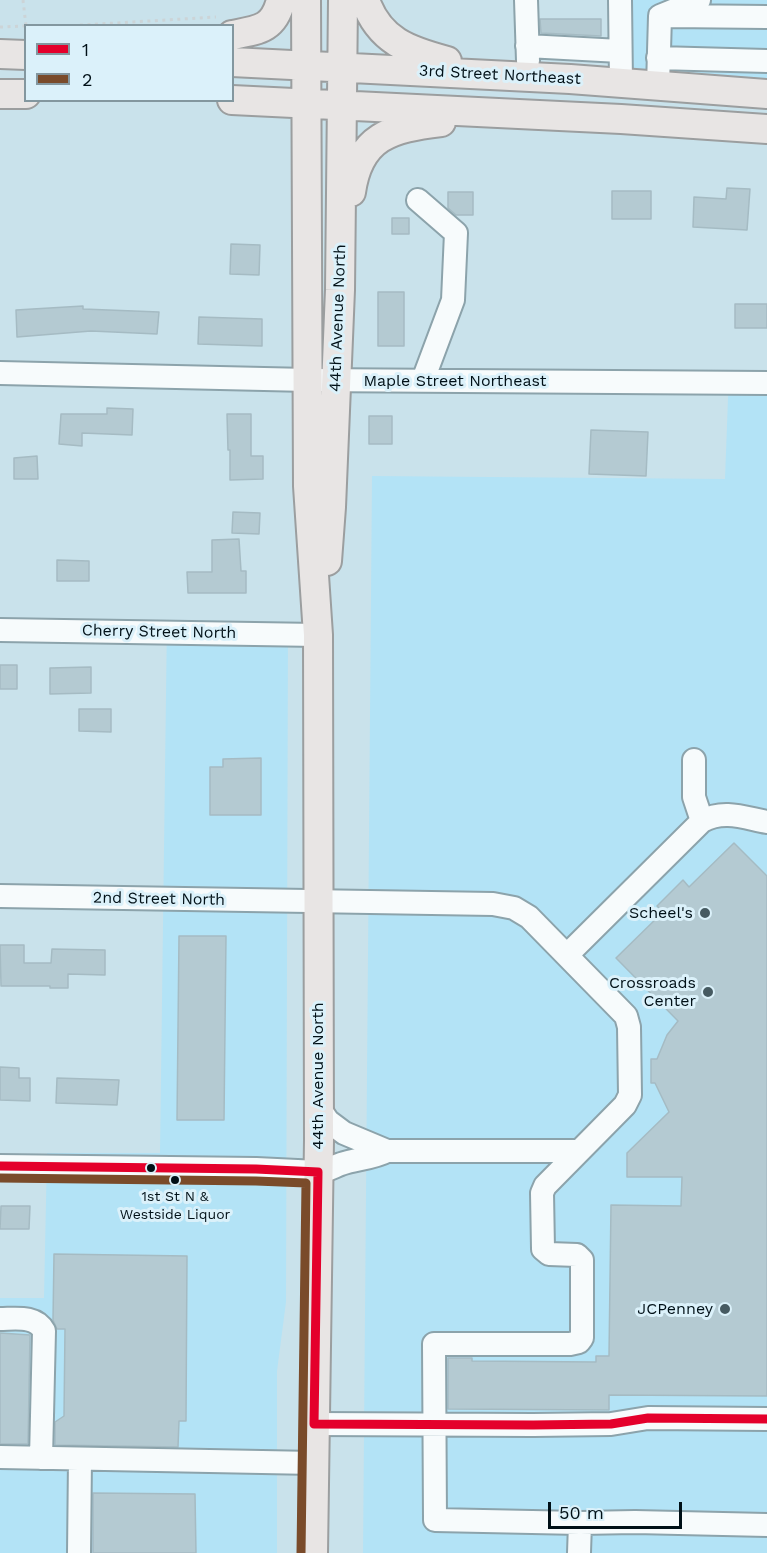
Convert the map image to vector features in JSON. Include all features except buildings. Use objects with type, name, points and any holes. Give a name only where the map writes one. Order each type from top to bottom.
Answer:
[{"type":"main road","points":[[234,27],[261,30],[278,12],[281,0]]},
{"type":"main road","name":"44th Avenue North","points":[[306,0],[308,486],[318,635],[319,1108],[313,1553]]},
{"type":"main road","name":"44th Avenue North","points":[[318,635],[328,552],[336,380],[343,0]]},
{"type":"main road","points":[[365,0],[372,16],[384,33],[404,47],[452,63],[529,76]]},
{"type":"main road","points":[[0,54],[24,55]]},
{"type":"main road","name":"3rd Street Northeast","points":[[234,62],[621,82],[658,72],[767,94]]},
{"type":"main road","points":[[0,93],[24,94]]},
{"type":"main road","points":[[234,100],[599,118],[767,129]]},
{"type":"main road","points":[[338,322],[354,175],[360,159],[377,140],[409,127],[453,121],[599,118]]},
{"type":"street","points":[[525,0],[529,76]]},
{"type":"street","points":[[620,0],[621,82]]},
{"type":"street","points":[[660,16],[699,0]]},
{"type":"street","points":[[660,16],[767,16]]},
{"type":"street","points":[[660,16],[658,72],[767,62]]},
{"type":"street","points":[[528,46],[620,51]]},
{"type":"street","points":[[418,200],[456,233],[453,300],[423,380]]},
{"type":"street","name":"Maple Street Northeast","points":[[0,373],[308,380],[767,383]]},
{"type":"street","name":"Cherry Street North","points":[[0,630],[318,635]]},
{"type":"street","points":[[694,760],[694,797],[702,821]]},
{"type":"street","points":[[567,955],[702,821],[716,816],[731,815],[767,822]]},
{"type":"street","name":"2nd Street North","points":[[0,896],[507,906],[529,917],[626,1016],[629,1026],[631,1083],[628,1100],[543,1189],[542,1245],[546,1252],[577,1255],[582,1260],[582,1338],[579,1342],[570,1344],[434,1344],[434,1426]]},
{"type":"street","points":[[319,1108],[328,1121],[344,1133],[387,1150],[579,1150]]},
{"type":"street","points":[[0,1166],[256,1169],[318,1172],[339,1164],[381,1154],[387,1150]]},
{"type":"street","points":[[0,1319],[34,1320],[44,1331],[41,1458]]},
{"type":"street","points":[[314,1424],[434,1426],[599,1424],[648,1418],[767,1419]]},
{"type":"street","points":[[434,1426],[435,1520],[767,1526]]},
{"type":"street","points":[[0,1457],[314,1463]]},
{"type":"street","points":[[79,1553],[80,1459]]},
{"type":"street","points":[[579,1553],[580,1523]]},
{"type":"path","points":[[23,0],[26,24]]},
{"type":"path","points":[[0,27],[24,26]]},
{"type":"shaded area","points":[[627,0],[767,0],[767,81],[626,68]]},
{"type":"shaded area","name":"Crossroads Center","points":[[729,372],[767,372],[767,1553],[363,1553],[372,476],[725,479]]},
{"type":"shaded area","points":[[167,620],[288,622],[286,1302],[277,1371],[277,1553],[0,1553],[0,1298],[44,1298],[47,1153],[160,1153]]},
{"type":"transit line","name":"1","points":[[0,1166],[256,1169],[318,1172],[314,1424],[533,1425],[611,1424],[648,1418],[767,1419]]},
{"type":"transit line","name":"2","points":[[0,1178],[306,1183],[301,1553]]},
{"type":"place","name":"Scheel's","points":[[705,913]]},
{"type":"place","name":"Crossroads Center","points":[[708,992]]},
{"type":"place","name":"1st St N & Westside Liquor","points":[[175,1180]]},
{"type":"place","name":"JCPenney","points":[[725,1309]]}]
